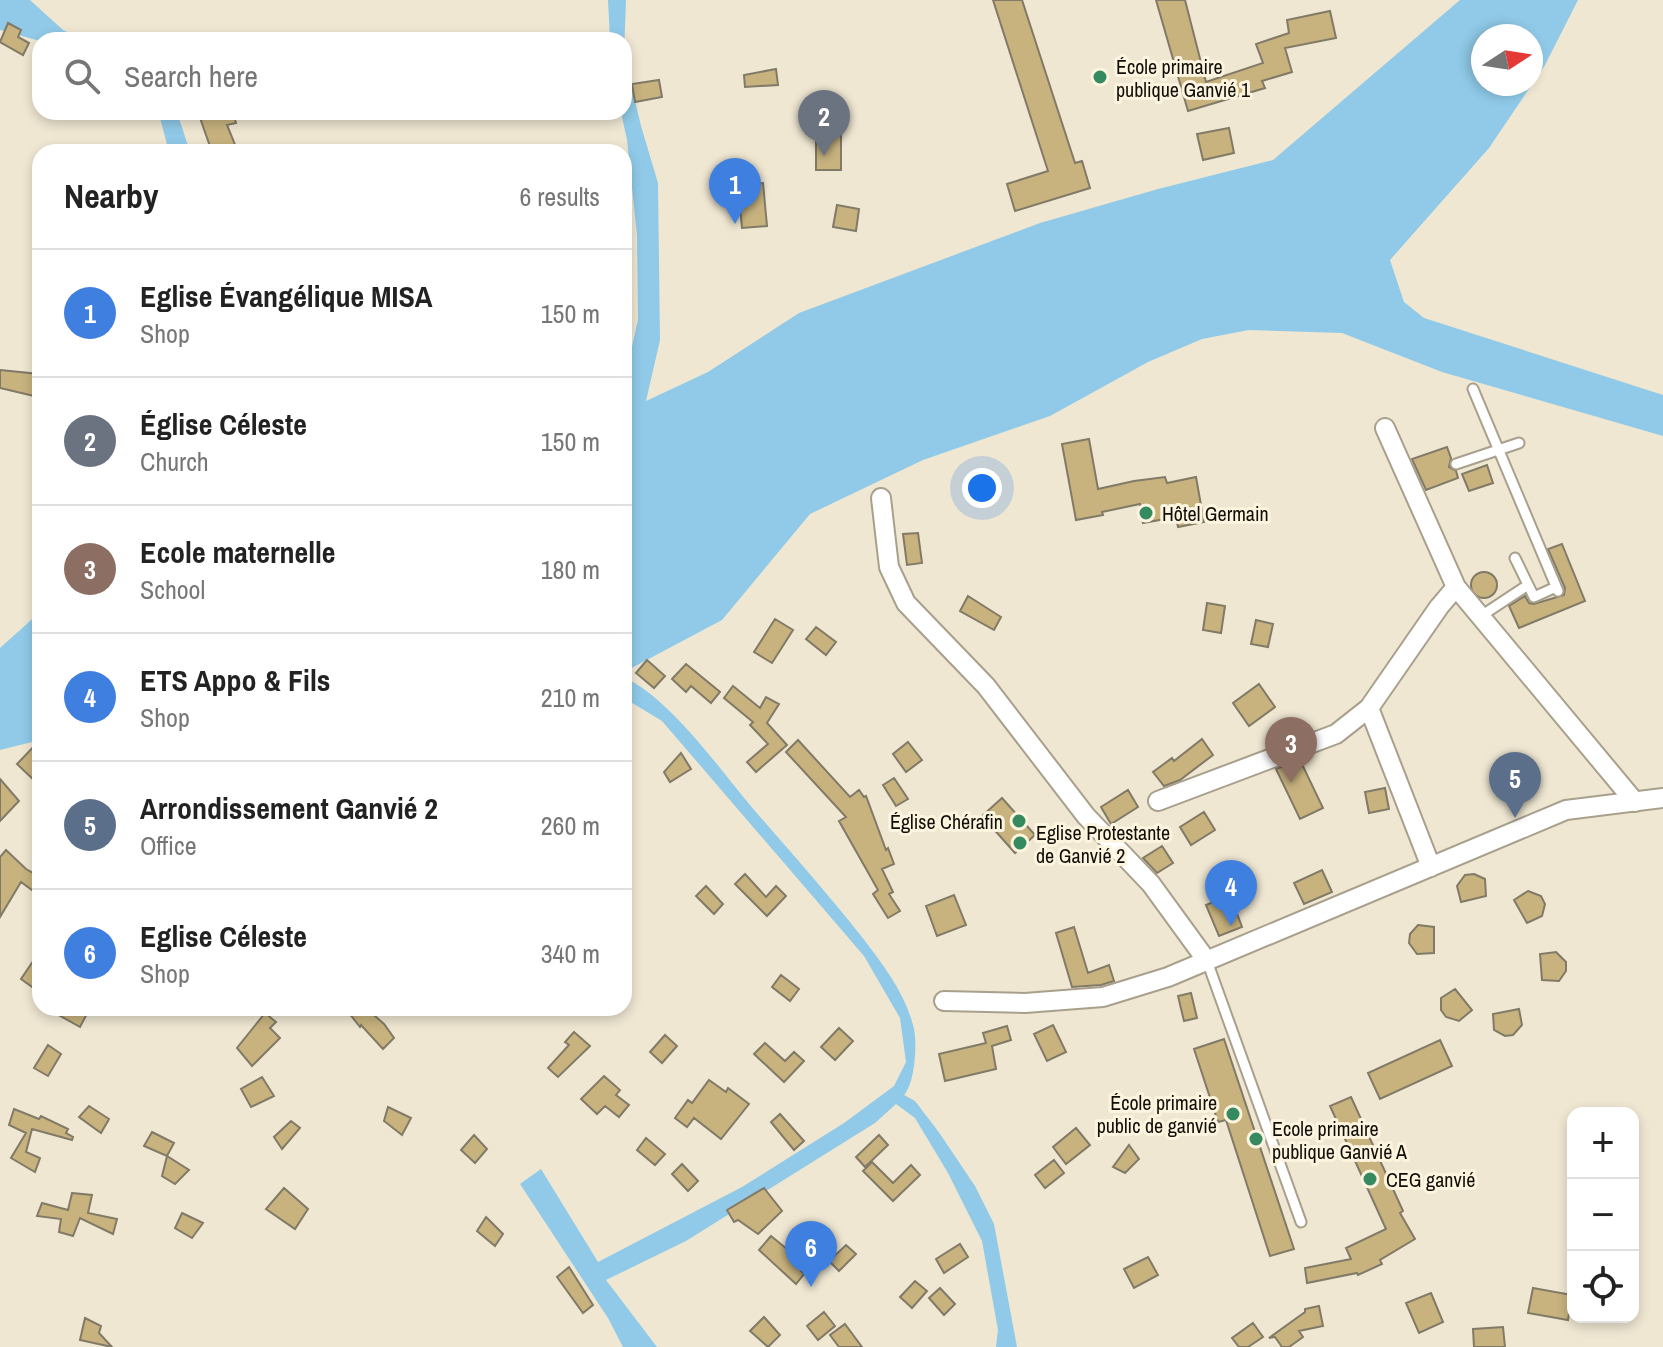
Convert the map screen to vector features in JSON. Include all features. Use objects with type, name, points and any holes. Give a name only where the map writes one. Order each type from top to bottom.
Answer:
[{"type":"street","points":[[1385,428],[1456,587],[1635,802]]},
{"type":"street","points":[[881,498],[889,567],[906,603],[986,686],[1086,816],[1151,884],[1207,961]]},
{"type":"street","points":[[1158,801],[1336,734],[1369,708],[1456,587]]},
{"type":"street","points":[[1369,708],[1431,867]]},
{"type":"street","points":[[944,1001],[1025,1003],[1103,997],[1168,977],[1566,810],[1663,798]]},
{"type":"lane","points":[[1473,389],[1557,589],[1534,597],[1515,558]]},
{"type":"lane","points":[[1456,464],[1473,463],[1519,443]]},
{"type":"lane","points":[[1480,617],[1528,585]]},
{"type":"lane","points":[[1207,961],[1301,1222]]},
{"type":"water","points":[[0,0],[30,0],[67,32],[32,32],[32,39],[0,30]]},
{"type":"water","points":[[608,0],[626,0],[625,32],[610,32]]},
{"type":"water","points":[[1460,0],[1578,0],[1543,68],[1543,24],[1471,24],[1471,96],[1524,96],[1489,148],[1390,260],[1404,302],[1424,318],[1663,395],[1663,436],[1442,372],[1342,333],[1249,330],[1202,339],[1148,362],[1050,416],[923,460],[810,514],[722,620],[632,668],[632,347],[638,320],[632,144],[627,144],[623,120],[632,120],[632,88],[658,183],[660,340],[646,401],[708,372],[799,313],[1040,223],[1273,160]]},
{"type":"water","points":[[161,120],[180,120],[187,144],[167,144]]},
{"type":"water","points":[[32,619],[32,742],[0,750],[0,648]]},
{"type":"water","points":[[632,682],[660,702],[694,737],[852,924],[905,1002],[914,1032],[915,1051],[913,1072],[904,1095],[915,1101],[938,1131],[975,1186],[994,1224],[1017,1347],[996,1347],[998,1330],[982,1241],[948,1173],[915,1118],[896,1104],[875,1123],[686,1241],[606,1280],[657,1347],[623,1347],[608,1318],[520,1184],[541,1169],[598,1262],[742,1187],[844,1123],[894,1086],[906,1062],[900,1018],[864,956],[662,721],[632,703]]},
{"type":"building","points":[[993,0],[1022,0],[1075,163],[1082,161],[1090,188],[1015,211],[1007,184],[1048,171]]},
{"type":"building","points":[[1156,0],[1185,0],[1206,82],[1263,63],[1256,44],[1289,33],[1287,20],[1330,11],[1336,38],[1285,48],[1292,72],[1262,81],[1265,88],[1188,111]]},
{"type":"building","points":[[8,23],[21,30],[18,37],[29,43],[23,55],[0,42]]},
{"type":"building","points":[[776,69],[778,85],[745,87],[744,75]]},
{"type":"building","points":[[659,80],[662,97],[635,102],[632,84]]},
{"type":"building","points":[[201,120],[235,120],[236,123],[227,125],[235,144],[209,144]]},
{"type":"building","points":[[1229,128],[1234,153],[1203,160],[1197,134]]},
{"type":"building","points":[[841,130],[841,170],[816,170],[816,131]]},
{"type":"building","points":[[763,183],[767,226],[742,228],[738,185]]},
{"type":"building","points":[[837,205],[859,209],[856,231],[833,227]]},
{"type":"building","points":[[0,370],[32,373],[32,396],[0,388]]},
{"type":"building","points":[[1089,439],[1098,489],[1165,477],[1167,483],[1196,477],[1204,522],[1178,527],[1176,517],[1143,523],[1140,504],[1076,520],[1062,444]]},
{"type":"building","points":[[1447,447],[1451,458],[1449,467],[1456,471],[1458,478],[1426,490],[1412,459]]},
{"type":"building","points":[[1487,465],[1493,483],[1469,491],[1462,474]]},
{"type":"building","points":[[918,533],[922,563],[907,565],[903,534]]},
{"type":"building","points":[[1562,544],[1585,601],[1519,628],[1509,606],[1525,596],[1529,603],[1534,604],[1564,595],[1565,588],[1548,549]]},
{"type":"building","points":[[1484,572],[1493,576],[1497,585],[1493,594],[1484,598],[1475,594],[1471,585],[1475,576]]},
{"type":"building","points":[[968,596],[1001,617],[994,630],[960,611]]},
{"type":"building","points":[[1207,603],[1225,606],[1221,633],[1203,630]]},
{"type":"building","points":[[775,619],[793,630],[772,663],[754,652]]},
{"type":"building","points":[[1256,620],[1273,624],[1268,647],[1251,644]]},
{"type":"building","points":[[816,627],[836,642],[826,655],[806,639]]},
{"type":"building","points":[[647,660],[665,676],[654,688],[636,673]]},
{"type":"building","points":[[686,664],[720,692],[711,703],[691,686],[686,692],[672,679]]},
{"type":"building","points":[[1259,684],[1275,707],[1249,726],[1233,703]]},
{"type":"building","points":[[733,686],[760,708],[766,697],[779,704],[767,723],[787,745],[756,772],[747,762],[768,744],[750,725],[753,722],[724,698]]},
{"type":"building","points":[[1202,739],[1213,755],[1180,780],[1164,786],[1153,772],[1172,758],[1174,761]]},
{"type":"building","points":[[798,740],[850,797],[859,790],[866,796],[894,864],[882,869],[893,892],[889,894],[900,911],[888,918],[873,894],[878,890],[839,821],[846,817],[786,752]]},
{"type":"building","points":[[908,742],[922,760],[906,772],[893,754]]},
{"type":"building","points":[[32,748],[32,778],[17,764]]},
{"type":"building","points":[[681,753],[691,769],[670,782],[664,772]]},
{"type":"building","points":[[1515,754],[1527,797],[1512,801],[1500,758]]},
{"type":"building","points":[[1300,760],[1323,808],[1300,819],[1276,769]]},
{"type":"building","points":[[894,778],[908,799],[896,806],[883,785]]},
{"type":"building","points":[[0,779],[19,801],[0,821]]},
{"type":"building","points":[[1385,788],[1389,809],[1369,813],[1365,792]]},
{"type":"building","points":[[1128,790],[1138,807],[1111,824],[1101,807]]},
{"type":"building","points":[[1002,798],[1035,835],[1015,853],[982,816]]},
{"type":"building","points":[[1204,812],[1215,830],[1191,845],[1180,827]]},
{"type":"building","points":[[1162,846],[1173,863],[1157,873],[1143,858]]},
{"type":"building","points":[[6,850],[32,872],[32,890],[21,882],[0,917],[0,857]]},
{"type":"building","points":[[1322,870],[1332,892],[1304,904],[1294,883]]},
{"type":"building","points":[[745,874],[766,897],[776,886],[786,896],[767,916],[735,884]]},
{"type":"building","points":[[1474,874],[1485,879],[1486,896],[1461,902],[1457,886],[1465,875]]},
{"type":"building","points":[[706,886],[723,904],[714,914],[696,896]]},
{"type":"building","points":[[1528,891],[1541,896],[1545,904],[1542,916],[1527,923],[1514,900]]},
{"type":"building","points":[[954,895],[966,925],[937,936],[926,906]]},
{"type":"building","points":[[1230,895],[1242,927],[1219,936],[1206,905]]},
{"type":"building","points":[[1418,925],[1434,927],[1434,953],[1417,954],[1409,943],[1410,934]]},
{"type":"building","points":[[1074,927],[1088,973],[1109,965],[1114,981],[1072,987],[1056,933]]},
{"type":"building","points":[[1556,952],[1566,962],[1566,971],[1559,981],[1542,980],[1540,954]]},
{"type":"building","points":[[32,963],[32,987],[21,979]]},
{"type":"building","points":[[781,975],[799,989],[790,1001],[772,987]]},
{"type":"building","points":[[1455,989],[1472,1010],[1459,1021],[1446,1017],[1441,1010],[1441,998]]},
{"type":"building","points":[[1191,993],[1197,1018],[1184,1021],[1178,996]]},
{"type":"building","points":[[1519,1009],[1522,1025],[1513,1035],[1505,1036],[1494,1030],[1493,1014]]},
{"type":"building","points":[[60,1016],[86,1016],[80,1027]]},
{"type":"building","points":[[263,1016],[269,1016],[276,1022],[270,1028],[280,1038],[252,1066],[237,1048]]},
{"type":"building","points":[[351,1016],[375,1016],[394,1038],[383,1049]]},
{"type":"building","points":[[1053,1025],[1066,1052],[1047,1061],[1034,1034]]},
{"type":"building","points":[[1007,1026],[1011,1040],[992,1046],[996,1069],[945,1081],[939,1054],[986,1043],[983,1033]]},
{"type":"building","points":[[839,1028],[853,1041],[835,1060],[821,1047]]},
{"type":"building","points":[[574,1032],[590,1046],[558,1077],[548,1068],[569,1045],[565,1042]]},
{"type":"building","points":[[665,1035],[677,1046],[662,1063],[650,1052]]},
{"type":"building","points":[[1224,1039],[1294,1249],[1270,1256],[1226,1120],[1218,1122],[1194,1049]]},
{"type":"building","points":[[1440,1040],[1452,1066],[1380,1099],[1368,1073]]},
{"type":"building","points":[[765,1043],[785,1061],[794,1052],[804,1061],[784,1082],[754,1054]]},
{"type":"building","points":[[48,1045],[61,1054],[48,1076],[34,1068]]},
{"type":"building","points":[[604,1076],[620,1090],[616,1095],[629,1105],[619,1117],[605,1106],[597,1114],[581,1099]]},
{"type":"building","points":[[262,1077],[274,1096],[251,1107],[241,1089]]},
{"type":"building","points":[[709,1080],[726,1092],[728,1088],[749,1104],[721,1139],[694,1118],[687,1127],[675,1118],[688,1100],[692,1103]]},
{"type":"building","points":[[1351,1097],[1403,1211],[1400,1213],[1415,1239],[1380,1260],[1382,1264],[1358,1275],[1307,1283],[1305,1268],[1351,1259],[1346,1248],[1386,1229],[1330,1106]]},
{"type":"building","points":[[89,1106],[109,1119],[101,1133],[79,1117]]},
{"type":"building","points":[[388,1107],[411,1118],[402,1135],[384,1121]]},
{"type":"building","points":[[14,1109],[39,1119],[41,1116],[68,1129],[66,1133],[73,1137],[72,1140],[32,1129],[26,1152],[40,1158],[35,1172],[11,1158],[26,1133],[9,1125]]},
{"type":"building","points":[[780,1114],[804,1141],[794,1150],[771,1122]]},
{"type":"building","points":[[291,1121],[300,1128],[282,1149],[274,1137]]},
{"type":"building","points":[[1076,1128],[1090,1145],[1066,1164],[1053,1147]]},
{"type":"building","points":[[152,1132],[174,1143],[167,1156],[144,1146]]},
{"type":"building","points":[[474,1135],[487,1149],[475,1163],[461,1150]]},
{"type":"building","points":[[879,1135],[888,1145],[865,1167],[856,1157]]},
{"type":"building","points":[[646,1138],[665,1154],[655,1165],[637,1150]]},
{"type":"building","points":[[1129,1145],[1139,1159],[1125,1173],[1113,1167]]},
{"type":"building","points":[[167,1156],[189,1170],[175,1184],[162,1176]]},
{"type":"building","points":[[1054,1160],[1064,1173],[1045,1188],[1035,1175]]},
{"type":"building","points":[[872,1162],[893,1183],[911,1165],[920,1175],[893,1201],[863,1171]]},
{"type":"building","points":[[682,1164],[698,1181],[688,1191],[672,1174]]},
{"type":"building","points":[[284,1188],[308,1209],[295,1229],[266,1209]]},
{"type":"building","points":[[764,1188],[782,1211],[758,1234],[738,1220],[734,1222],[727,1210]]},
{"type":"building","points":[[72,1193],[92,1195],[88,1213],[117,1219],[113,1234],[80,1218],[73,1236],[59,1232],[61,1219],[37,1216],[42,1203],[68,1210]]},
{"type":"building","points":[[182,1213],[203,1223],[192,1238],[175,1228]]},
{"type":"building","points":[[486,1217],[503,1234],[495,1246],[477,1231]]},
{"type":"building","points":[[771,1236],[793,1254],[806,1241],[819,1254],[801,1271],[804,1274],[796,1284],[759,1250]]},
{"type":"building","points":[[960,1244],[968,1257],[944,1273],[936,1259]]},
{"type":"building","points":[[846,1245],[856,1254],[839,1271],[829,1261]]},
{"type":"building","points":[[1148,1257],[1158,1275],[1134,1288],[1124,1269]]},
{"type":"building","points":[[569,1267],[593,1305],[583,1313],[557,1277]]},
{"type":"building","points":[[915,1281],[927,1291],[912,1308],[900,1297]]},
{"type":"building","points":[[940,1288],[955,1304],[944,1315],[929,1298]]},
{"type":"building","points":[[1533,1288],[1567,1294],[1567,1320],[1528,1313]]},
{"type":"building","points":[[1431,1293],[1443,1322],[1419,1333],[1406,1303]]},
{"type":"building","points":[[1319,1306],[1323,1326],[1299,1331],[1303,1337],[1289,1347],[1282,1347],[1275,1337],[1269,1338],[1305,1309]]},
{"type":"building","points":[[824,1312],[835,1326],[818,1340],[807,1326]]},
{"type":"building","points":[[764,1317],[780,1335],[768,1347],[750,1331]]},
{"type":"building","points":[[85,1318],[101,1326],[99,1333],[112,1347],[80,1340]]},
{"type":"building","points":[[1253,1323],[1263,1337],[1248,1347],[1239,1347],[1232,1338]]},
{"type":"building","points":[[845,1324],[862,1347],[839,1347],[830,1335]]},
{"type":"building","points":[[1503,1327],[1505,1347],[1474,1347],[1473,1329]]},
{"type":"place","name":"École primaire publique Ganvié 1","points":[[1100,77]]},
{"type":"place","name":"Église Céleste","points":[[824,156]]},
{"type":"place","name":"Eglise Évangélique MISA","points":[[735,224]]},
{"type":"place","name":"Hôtel Germain","points":[[1146,513]]},
{"type":"place","name":"Ecole maternelle","points":[[1291,783]]},
{"type":"place","name":"Arrondissement Ganvié 2","points":[[1515,818]]},
{"type":"place","name":"Église Chérafin","points":[[1019,821]]},
{"type":"place","name":"Eglise Protestante de Ganvié 2","points":[[1020,843]]},
{"type":"place","name":"ETS Appo & Fils","points":[[1231,926]]},
{"type":"place","name":"École primaire public de ganvié","points":[[1233,1114]]},
{"type":"place","name":"Ecole primaire publique Ganvié A","points":[[1256,1139]]},
{"type":"place","name":"CEG ganvié","points":[[1370,1179]]},
{"type":"place","name":"Eglise Céleste","points":[[811,1287]]}]
